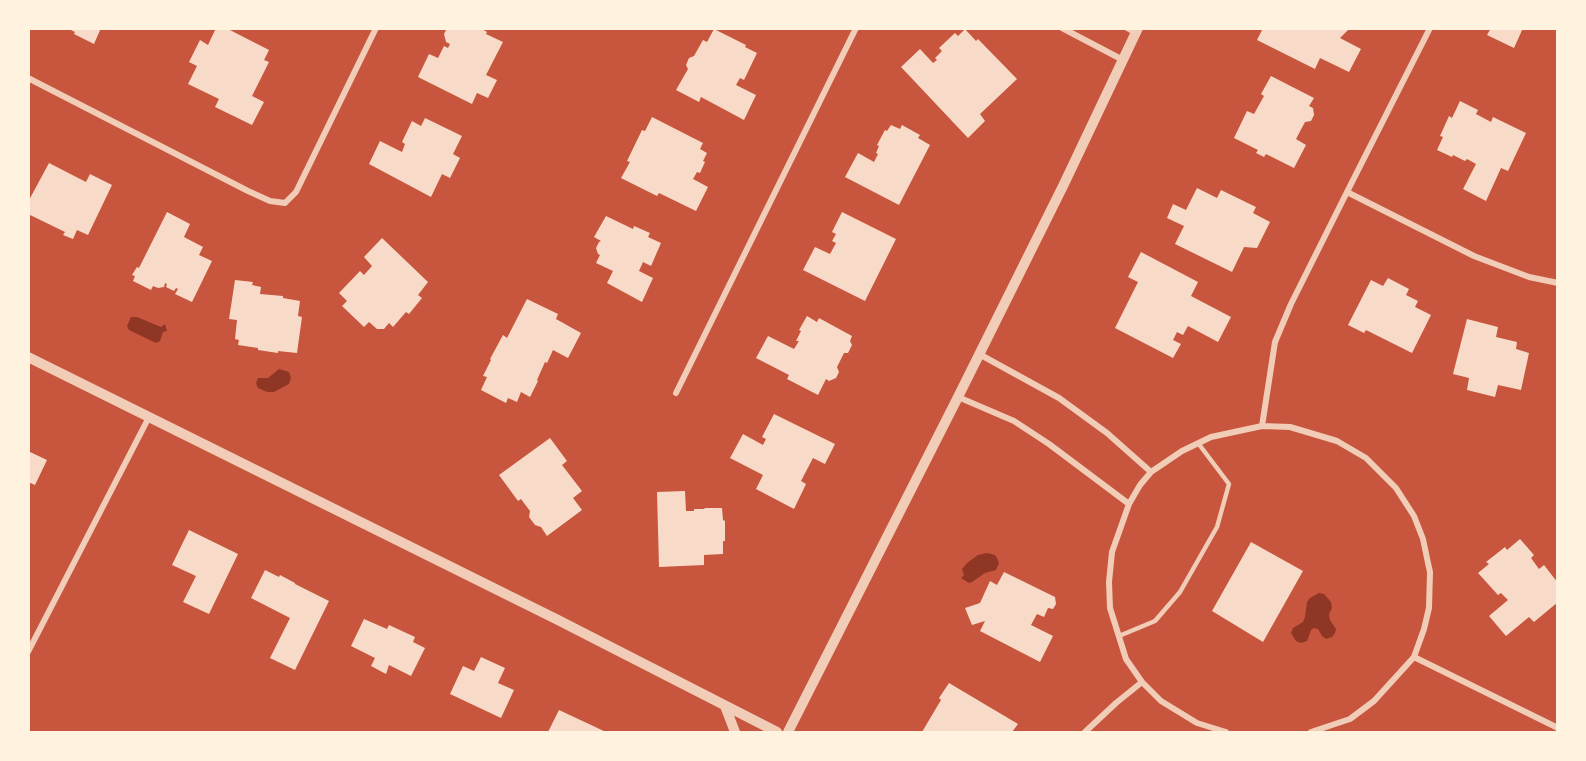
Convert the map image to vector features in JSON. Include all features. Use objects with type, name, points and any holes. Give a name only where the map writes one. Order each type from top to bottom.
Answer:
[{"type":"street","points":[[28,78],[248,191],[270,201],[285,203],[296,192],[376,28]]},
{"type":"street","points":[[676,393],[856,28]]},
{"type":"street","points":[[1062,28],[1123,60]]},
{"type":"street","points":[[1262,426],[1275,342],[1291,304],[1430,28]]},
{"type":"street","points":[[788,732],[1064,184],[1123,60],[1133,30]]},
{"type":"street","points":[[1347,192],[1474,256],[1529,277],[1557,283]]},
{"type":"street","points":[[979,354],[1059,398],[1107,433],[1151,472]]},
{"type":"street","points":[[28,357],[558,620],[777,732]]},
{"type":"street","points":[[958,397],[1014,421],[1129,504]]},
{"type":"street","points":[[28,652],[149,417]]},
{"type":"street","points":[[1226,732],[1197,723],[1161,701],[1142,682],[1126,659],[1110,608],[1108,582],[1112,552],[1129,504],[1151,472],[1182,451],[1211,436],[1262,426],[1290,427],[1337,441],[1366,458],[1396,488],[1414,516],[1423,538],[1430,572],[1429,608],[1414,657],[1374,701],[1350,719],[1311,732]]},
{"type":"street","points":[[1414,657],[1557,728]]},
{"type":"street","points":[[1085,732],[1142,682]]},
{"type":"street","points":[[725,706],[735,732]]},
{"type":"lane","points":[[1119,636],[1155,621],[1180,592],[1217,527],[1229,484],[1198,443]]},
{"type":"shaded area","points":[[131,317],[137,317],[161,327],[165,324],[167,331],[163,332],[160,341],[156,343],[129,330],[127,326]]},
{"type":"shaded area","points":[[279,369],[289,372],[291,378],[289,384],[274,392],[258,388],[256,383],[258,378],[268,378]]},
{"type":"shaded area","points":[[987,553],[997,558],[999,563],[996,570],[985,573],[969,583],[961,578],[964,575],[962,569],[967,563],[978,555]]},
{"type":"shaded area","points":[[1319,593],[1324,594],[1331,602],[1332,608],[1329,614],[1336,629],[1335,633],[1326,639],[1318,629],[1314,628],[1307,641],[1301,643],[1296,641],[1291,633],[1293,628],[1303,622],[1307,602]]},
{"type":"building","points":[[67,28],[101,28],[94,44]]},
{"type":"building","points":[[216,28],[226,28],[269,50],[264,60],[269,62],[252,96],[264,102],[252,125],[215,107],[219,99],[188,84],[197,66],[189,62],[200,40],[208,45]]},
{"type":"building","points":[[447,28],[480,28],[487,32],[486,34],[503,42],[486,75],[497,80],[488,98],[477,93],[472,104],[418,77],[429,54],[438,58],[444,46],[448,48],[450,44],[446,42],[444,34]]},
{"type":"building","points":[[1263,28],[1350,28],[1340,38],[1361,49],[1349,72],[1320,58],[1315,69],[1257,40]]},
{"type":"building","points":[[1491,28],[1523,28],[1514,48],[1487,35]]},
{"type":"building","points":[[714,29],[757,53],[744,80],[740,78],[736,85],[756,95],[744,120],[701,97],[699,102],[676,90],[688,69],[686,65],[689,58],[694,56],[703,40],[707,42]]},
{"type":"building","points":[[965,29],[976,41],[978,39],[1017,79],[980,114],[985,121],[968,138],[901,67],[920,49],[933,63],[942,51],[939,48],[955,33],[958,36]]},
{"type":"building","points":[[1271,76],[1314,98],[1309,106],[1313,108],[1314,115],[1311,121],[1305,122],[1296,139],[1306,145],[1294,168],[1266,154],[1264,157],[1256,153],[1258,150],[1234,138],[1247,111],[1254,114]]},
{"type":"building","points":[[1460,101],[1478,110],[1476,114],[1491,122],[1493,117],[1526,133],[1508,171],[1501,168],[1486,201],[1463,189],[1476,164],[1437,150],[1443,137],[1440,136],[1449,116],[1452,118]]},
{"type":"building","points":[[652,117],[703,143],[700,149],[707,153],[703,161],[705,162],[700,173],[697,172],[693,179],[708,187],[696,211],[659,193],[657,196],[621,178],[630,162],[627,161],[642,130],[645,131]]},
{"type":"building","points":[[425,118],[462,136],[453,154],[460,158],[450,178],[442,174],[431,197],[369,164],[380,141],[402,152],[405,144],[402,142],[412,121],[421,126]]},
{"type":"building","points":[[891,125],[900,129],[902,125],[920,135],[918,138],[930,145],[899,205],[845,177],[858,153],[874,162],[878,154],[876,153],[879,146],[877,145],[885,130],[887,131]]},
{"type":"building","points":[[49,163],[86,182],[90,174],[112,185],[88,235],[77,230],[73,239],[63,235],[65,232],[28,214],[28,202]]},
{"type":"building","points":[[1197,188],[1217,198],[1221,190],[1256,207],[1253,213],[1270,222],[1257,248],[1244,247],[1232,272],[1175,244],[1184,226],[1167,218],[1173,204],[1186,210]]},
{"type":"building","points":[[167,212],[190,224],[184,237],[203,247],[199,255],[212,261],[192,302],[175,294],[178,289],[174,291],[166,287],[165,283],[164,287],[153,286],[151,290],[133,281],[135,276],[132,275],[137,267],[139,268]]},
{"type":"building","points":[[842,212],[896,239],[865,301],[803,270],[815,247],[830,254],[836,243],[832,241],[836,234],[832,232]]},
{"type":"building","points":[[606,216],[633,229],[634,226],[650,233],[648,237],[661,243],[651,266],[643,262],[639,271],[653,278],[642,302],[607,283],[613,271],[596,263],[600,255],[596,248],[601,241],[594,237]]},
{"type":"building","points":[[382,238],[428,282],[418,295],[422,298],[409,314],[406,312],[393,327],[389,323],[384,329],[377,329],[369,322],[364,327],[342,306],[347,301],[339,293],[360,271],[364,275],[372,266],[364,257]]},
{"type":"building","points":[[1141,252],[1198,282],[1191,296],[1231,317],[1218,342],[1188,326],[1183,335],[1177,332],[1173,340],[1181,344],[1173,358],[1115,328],[1138,282],[1128,277]]},
{"type":"building","points":[[1388,278],[1409,289],[1406,295],[1418,301],[1415,307],[1431,315],[1412,353],[1366,330],[1364,333],[1348,325],[1371,280],[1383,286]]},
{"type":"building","points":[[235,280],[253,282],[252,285],[261,287],[260,294],[283,296],[283,298],[300,301],[298,316],[302,317],[297,353],[278,351],[278,353],[238,345],[239,340],[235,339],[237,320],[229,319]]},
{"type":"building","points":[[527,299],[558,314],[556,319],[581,333],[568,358],[553,350],[547,363],[545,362],[530,397],[521,392],[517,402],[508,398],[506,403],[481,390],[487,377],[483,376],[503,335],[507,338]]},
{"type":"building","points":[[807,316],[817,322],[819,318],[852,336],[850,341],[852,345],[848,353],[844,353],[837,367],[839,372],[836,378],[829,381],[826,379],[818,395],[787,379],[789,375],[756,358],[768,336],[794,349],[799,341],[796,341],[801,331],[799,330]]},
{"type":"building","points":[[1467,319],[1498,327],[1496,337],[1517,342],[1516,349],[1529,353],[1521,390],[1498,385],[1495,397],[1467,390],[1469,378],[1453,374]]},
{"type":"building","points":[[774,414],[835,444],[825,464],[813,458],[801,481],[806,484],[794,509],[756,489],[763,475],[730,458],[743,434],[763,445],[766,439],[762,437]]},
{"type":"building","points":[[550,438],[567,461],[562,465],[582,491],[573,498],[582,510],[547,536],[541,527],[535,525],[529,517],[530,511],[521,499],[518,501],[499,475]]},
{"type":"building","points":[[28,451],[47,460],[35,485],[28,482]]},
{"type":"building","points":[[685,491],[686,511],[722,508],[725,521],[723,554],[704,555],[704,565],[659,567],[657,492]]},
{"type":"building","points":[[189,530],[238,554],[209,614],[183,602],[196,576],[172,565]]},
{"type":"building","points":[[1520,539],[1534,555],[1531,558],[1539,569],[1544,565],[1558,583],[1558,602],[1534,622],[1529,617],[1506,636],[1489,616],[1508,600],[1501,593],[1498,595],[1478,573],[1489,564],[1486,562],[1505,547],[1507,550]]},
{"type":"building","points":[[1251,542],[1303,571],[1263,642],[1212,611]]},
{"type":"building","points":[[265,570],[279,577],[280,575],[329,601],[295,670],[270,658],[290,618],[251,598]]},
{"type":"building","points":[[1004,572],[1055,597],[1056,604],[1053,609],[1048,608],[1044,617],[1037,614],[1031,625],[1053,636],[1040,662],[980,631],[985,621],[972,625],[965,608],[980,603],[990,581],[997,585]]},
{"type":"building","points":[[364,619],[387,629],[389,625],[415,637],[413,642],[425,648],[411,676],[389,665],[386,674],[371,666],[375,658],[351,646]]},
{"type":"building","points":[[481,657],[505,668],[498,683],[514,690],[501,718],[450,694],[463,666],[474,671]]},
{"type":"building","points":[[949,683],[1018,724],[1012,732],[922,732]]},
{"type":"building","points":[[559,710],[606,732],[548,732]]}]
